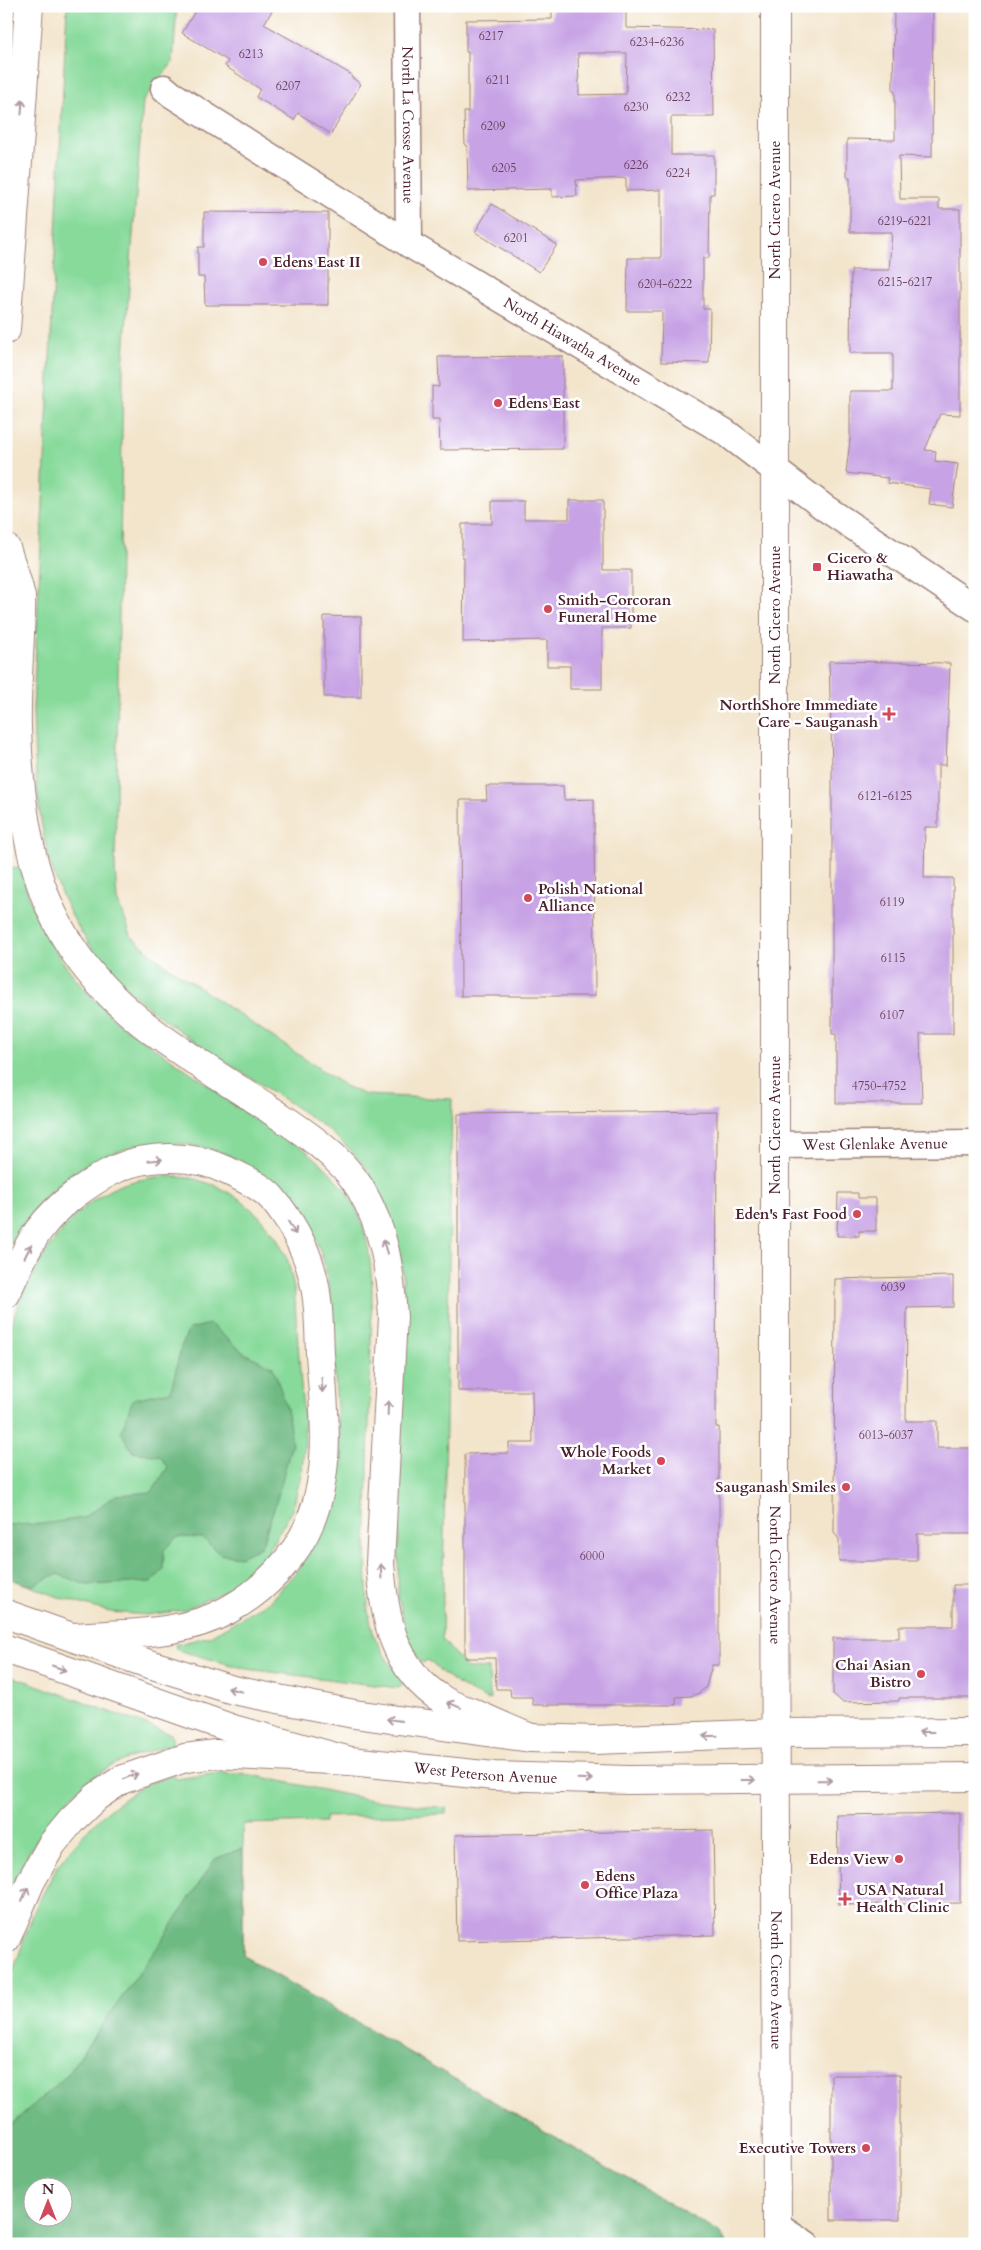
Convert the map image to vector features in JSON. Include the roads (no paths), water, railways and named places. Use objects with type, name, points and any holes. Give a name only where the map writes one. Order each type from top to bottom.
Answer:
[{"type":"main road","points":[[6,330],[30,6]]},
{"type":"main road","name":"North Cicero Avenue","points":[[775,6],[777,2234]]},
{"type":"main road","points":[[6,548],[21,598],[17,727],[25,826],[39,878],[53,913],[70,946],[90,972],[120,1004],[151,1030],[309,1136],[334,1159],[358,1186],[376,1219],[387,1252],[391,1281],[393,1317],[380,1563],[383,1601],[390,1631],[401,1656],[420,1681],[443,1700],[531,1738]]},
{"type":"main road","points":[[6,1294],[39,1230],[61,1207],[89,1185],[119,1168],[150,1160],[185,1158],[215,1165],[244,1178],[270,1195],[301,1243],[312,1274],[318,1308],[326,1446],[322,1484],[311,1521],[296,1548],[277,1572],[252,1595],[226,1612],[196,1623],[166,1630],[73,1637]]},
{"type":"main road","points":[[11,1615],[233,1690],[354,1714],[531,1738],[595,1740],[776,1734],[975,1732]]},
{"type":"main road","name":"West Peterson Avenue","points":[[9,1650],[233,1729],[350,1761],[494,1776],[628,1780],[975,1777]]},
{"type":"main road","points":[[6,1939],[31,1881],[52,1844],[72,1820],[96,1798],[120,1780],[185,1758],[216,1754],[350,1761]]},
{"type":"street","name":"North La Crosse Avenue","points":[[407,6],[409,244]]},
{"type":"street","name":"North Hiawatha Avenue","points":[[164,88],[409,244],[725,432],[825,508],[975,608]]},
{"type":"street","name":"West Glenlake Avenue","points":[[775,1145],[975,1143]]},
{"type":"street","points":[[777,2234],[806,2244]]},
{"type":"place","name":"Edens East II","points":[[263,262]]},
{"type":"place","name":"Edens East","points":[[498,403]]},
{"type":"place","name":"Cicero & Hiawatha","points":[[817,567]]},
{"type":"place","name":"Smith-Corcoran Funeral Home","points":[[548,609]]},
{"type":"place","name":"NorthShore Immediate Care - Sauganash","points":[[889,714]]},
{"type":"place","name":"Polish National Alliance","points":[[528,898]]},
{"type":"place","name":"Eden's Fast Food","points":[[857,1214]]},
{"type":"place","name":"Whole Foods Market","points":[[661,1461]]},
{"type":"place","name":"Sauganash Smiles","points":[[846,1487]]},
{"type":"place","name":"Chai Asian Bistro","points":[[921,1674]]},
{"type":"place","name":"Edens View","points":[[899,1859]]},
{"type":"place","name":"Edens Office Plaza","points":[[585,1885]]},
{"type":"place","name":"USA Natural Health Clinic","points":[[845,1899]]},
{"type":"place","name":"Executive Towers","points":[[866,2148]]}]
